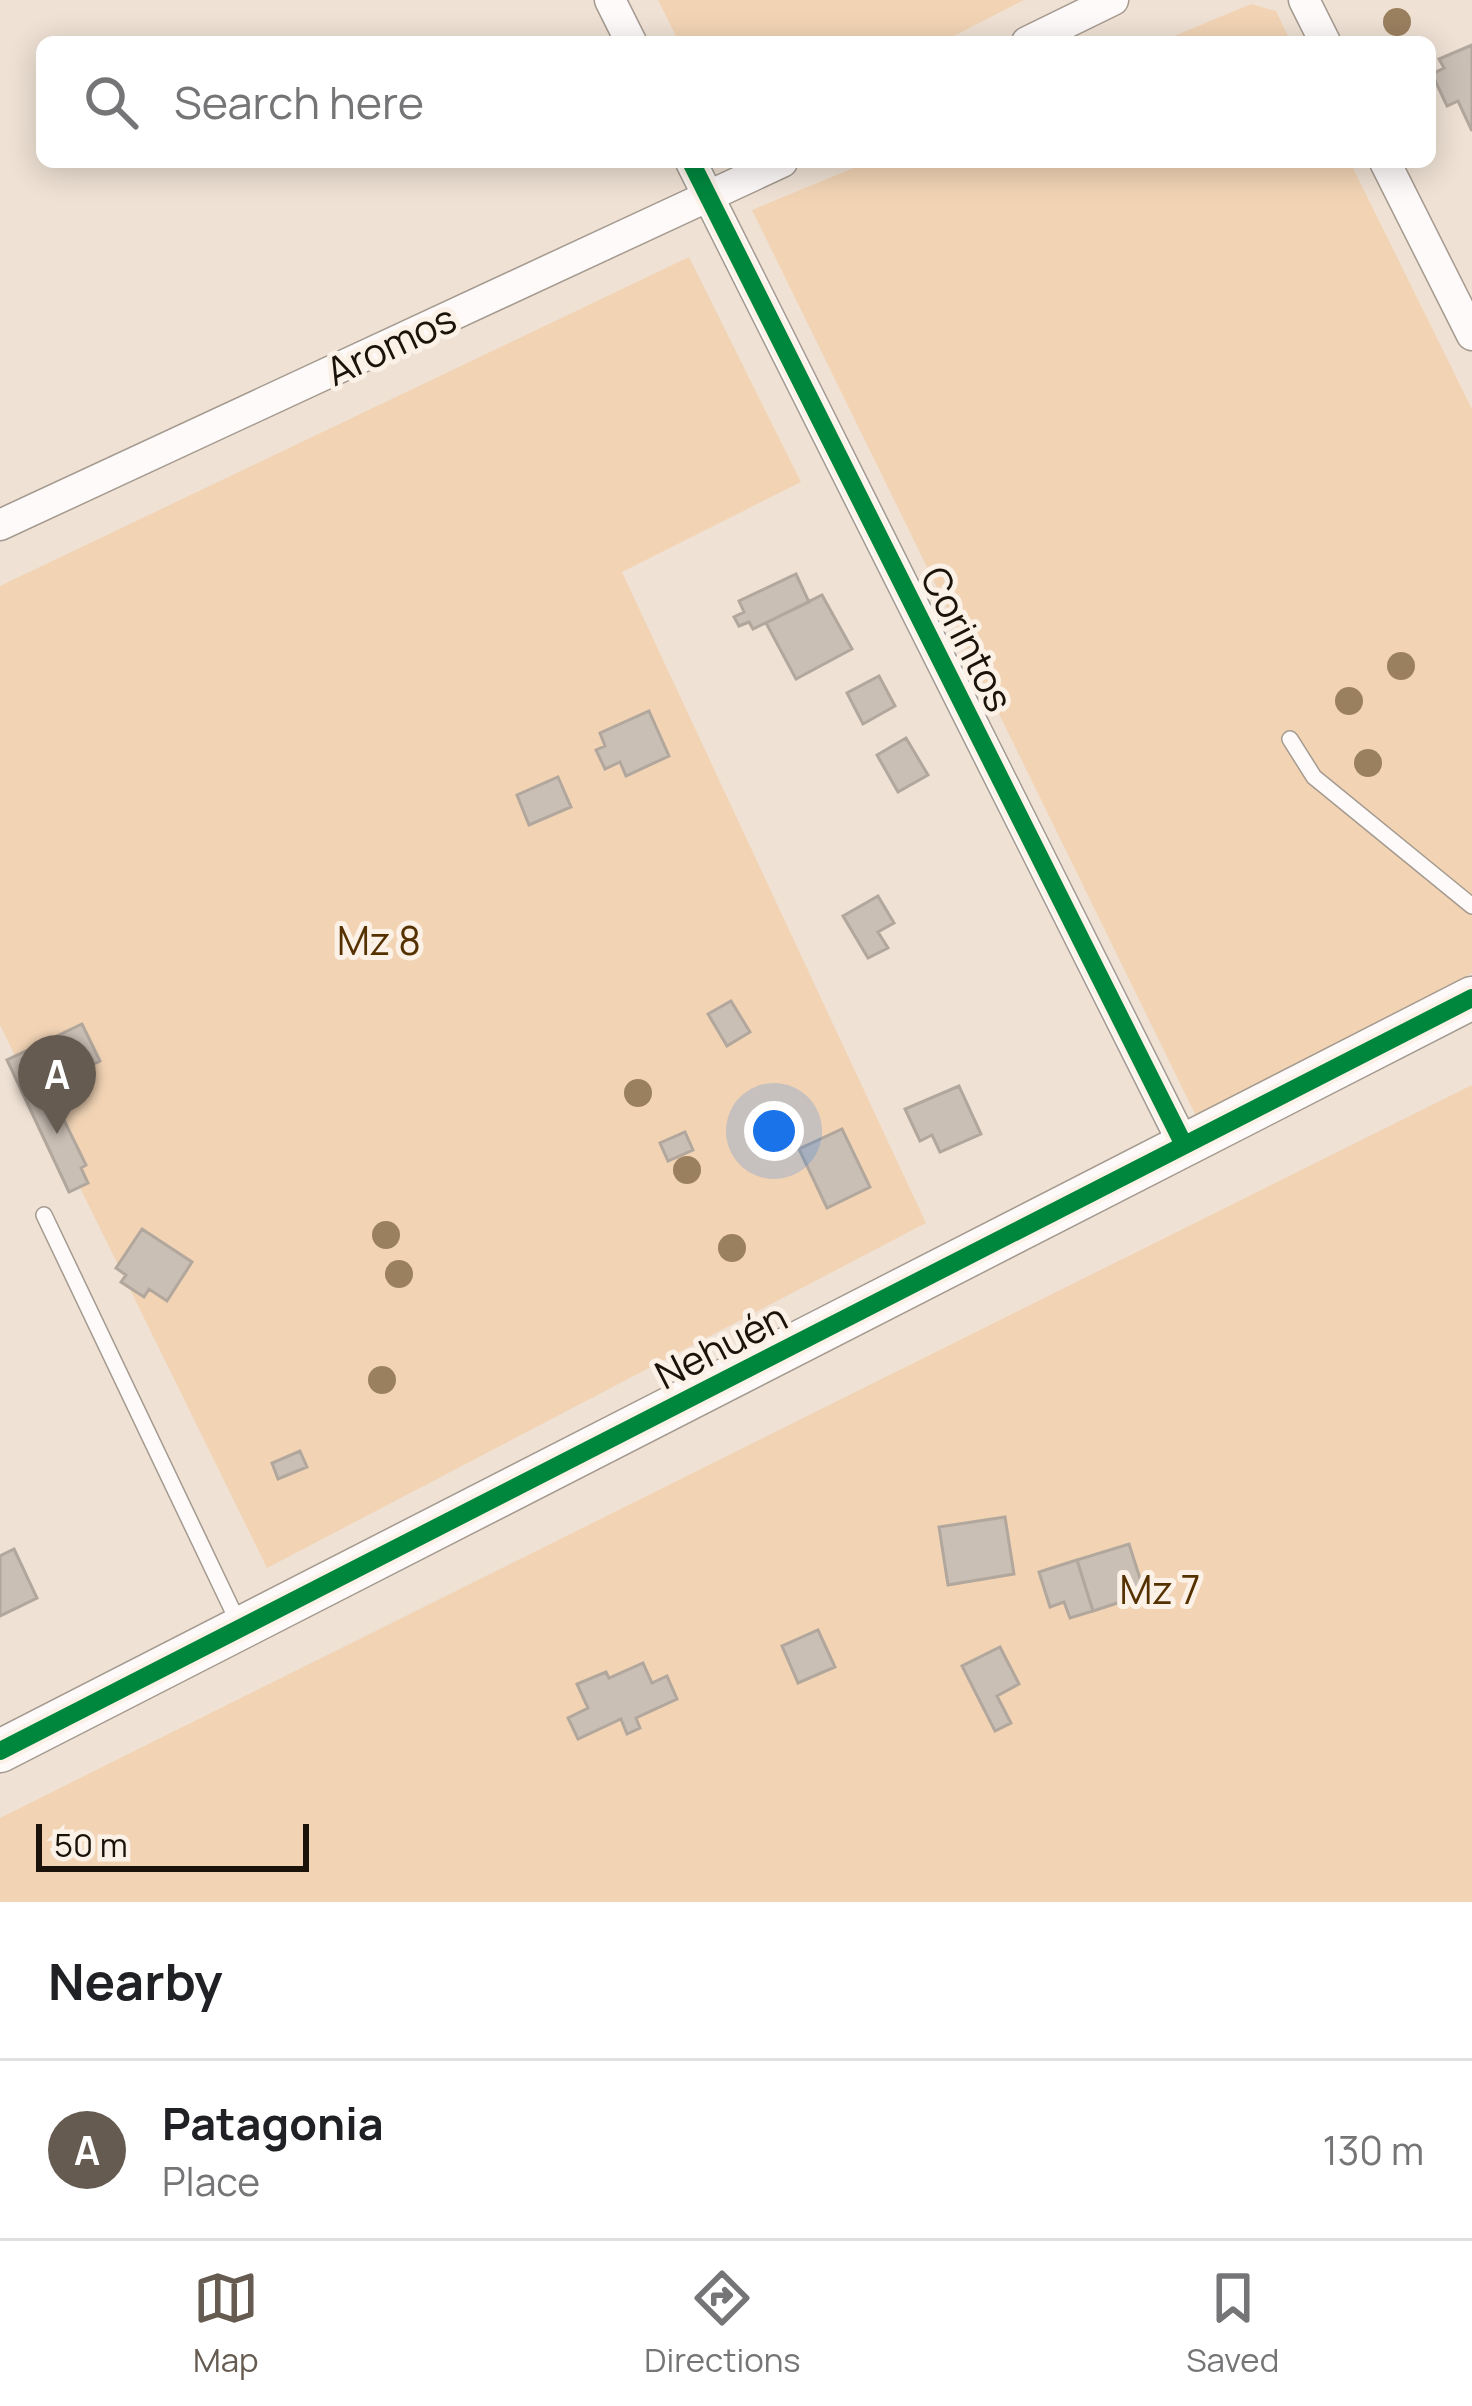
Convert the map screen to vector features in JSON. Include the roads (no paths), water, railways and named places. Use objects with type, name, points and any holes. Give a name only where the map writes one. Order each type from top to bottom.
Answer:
[{"type":"street","points":[[610,0],[628,36]]},
{"type":"street","points":[[1039,36],[1113,0]]},
{"type":"street","points":[[1304,0],[1322,36]]},
{"type":"street","name":"Corintos","points":[[694,168],[1184,1145]]},
{"type":"street","name":"Aromos","points":[[0,525],[770,168]]},
{"type":"street","points":[[1388,168],[1472,335]]},
{"type":"street","name":"Nehuén","points":[[0,1751],[1472,998]]},
{"type":"lane","points":[[1290,739],[1314,777],[1472,906]]},
{"type":"lane","points":[[44,1215],[242,1629]]},
{"type":"place","name":"Patagonia","points":[[57,1134]]},
{"type":"park label","name":"Mz 8","points":[[379,941]]},
{"type":"park label","name":"Mz 7","points":[[1160,1590]]}]
